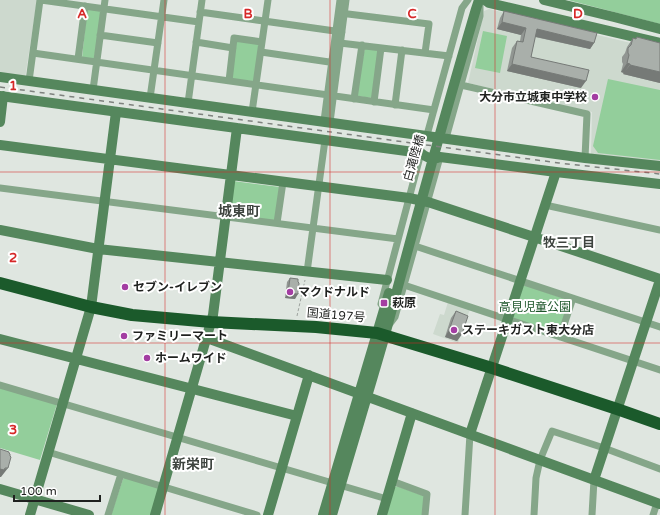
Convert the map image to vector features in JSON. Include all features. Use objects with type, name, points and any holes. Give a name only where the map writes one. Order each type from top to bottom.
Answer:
[{"type":"highway","name":"国道197号","points":[[0,278],[64,295],[91,304]]},
{"type":"highway","name":"国道197号","points":[[0,283],[132,315],[296,321],[382,331],[493,365],[618,406],[660,417]]},
{"type":"highway","name":"国道197号","points":[[212,319],[382,331]]},
{"type":"highway","name":"国道197号","points":[[618,406],[660,424]]},
{"type":"street","points":[[29,81],[41,0],[199,22]]},
{"type":"street","points":[[93,90],[105,0]]},
{"type":"street","points":[[150,98],[164,0]]},
{"type":"street","points":[[188,103],[202,0]]},
{"type":"street","points":[[252,112],[268,0]]},
{"type":"street","points":[[327,122],[339,32],[341,13],[340,0]]},
{"type":"street","points":[[341,13],[346,0]]},
{"type":"street","points":[[427,135],[462,8],[470,0]]},
{"type":"street","points":[[454,72],[470,0]]},
{"type":"street","points":[[454,72],[480,0]]},
{"type":"street","points":[[446,138],[480,16],[480,0]]},
{"type":"street","points":[[485,0],[489,3],[660,43]]},
{"type":"street","points":[[544,0],[614,16],[660,29]]},
{"type":"street","points":[[78,59],[85,6]]},
{"type":"street","points":[[200,12],[339,32]]},
{"type":"street","points":[[341,13],[428,24],[425,53]]},
{"type":"street","points":[[334,63],[340,42],[339,32]]},
{"type":"street","points":[[100,36],[158,43]]},
{"type":"street","points":[[229,81],[234,38],[262,42]]},
{"type":"street","points":[[196,42],[233,48]]},
{"type":"street","points":[[340,42],[449,56]]},
{"type":"street","points":[[354,99],[362,45]]},
{"type":"street","points":[[374,102],[382,48]]},
{"type":"street","points":[[395,105],[402,50]]},
{"type":"street","points":[[261,52],[334,63]]},
{"type":"street","points":[[33,53],[434,110]]},
{"type":"street","name":"白滝陸橋","points":[[337,484],[382,331],[454,72]]},
{"type":"street","points":[[0,77],[427,135],[584,158],[660,166]]},
{"type":"street","points":[[461,85],[587,114],[584,158]]},
{"type":"street","points":[[0,122],[2,96],[421,153],[425,157],[436,159],[440,157],[660,184]]},
{"type":"street","points":[[30,515],[91,304],[116,112]]},
{"type":"street","points":[[155,515],[212,319],[237,128]]},
{"type":"street","points":[[307,272],[325,140]]},
{"type":"street","points":[[0,146],[409,198],[428,202],[660,279],[594,480],[592,515]]},
{"type":"street","points":[[382,331],[380,308],[421,153]]},
{"type":"street","points":[[382,331],[395,317],[440,157]]},
{"type":"street","points":[[465,515],[470,434],[556,172]]},
{"type":"street","points":[[277,223],[283,182]]},
{"type":"street","points":[[0,188],[398,239]]},
{"type":"street","points":[[545,205],[660,230]]},
{"type":"street","points":[[0,230],[98,249],[387,280]]},
{"type":"street","points":[[415,246],[660,327]]},
{"type":"street","points":[[404,285],[660,370]]},
{"type":"street","points":[[560,337],[573,298]]},
{"type":"street","points":[[207,338],[658,503],[653,515]]},
{"type":"street","points":[[0,339],[298,416]]},
{"type":"street","points":[[268,515],[310,375]]},
{"type":"street","points":[[0,385],[387,499]]},
{"type":"street","points":[[382,515],[412,413]]},
{"type":"street","points":[[534,515],[536,478],[540,460],[552,431],[604,448],[660,469]]},
{"type":"street","points":[[48,452],[257,515]]},
{"type":"street","points":[[108,515],[120,474]]},
{"type":"street","points":[[392,481],[427,494],[425,515]]},
{"type":"street","points":[[323,515],[337,484]]},
{"type":"street","points":[[332,515],[337,484]]},
{"type":"street","points":[[0,489],[89,515]]},
{"type":"path","points":[[296,321],[307,272]]},
{"type":"shaded area","points":[[0,0],[37,0],[25,78],[0,74]]},
{"type":"shaded area","name":"大分市立城東中学校","points":[[489,9],[660,50],[660,163],[591,155],[592,112],[468,83],[484,11]]},
{"type":"shaded area","name":"ステーキガスト東大分店","points":[[448,302],[470,309],[458,343],[433,334],[440,314],[444,315]]},
{"type":"green space","points":[[568,0],[660,0],[660,24]]},
{"type":"green space","points":[[87,8],[102,10],[94,59],[82,58]]},
{"type":"green space","points":[[483,31],[507,36],[500,73],[475,68]]},
{"type":"green space","points":[[238,40],[258,43],[259,46],[254,81],[233,80],[231,77],[236,42]]},
{"type":"green space","points":[[365,47],[379,51],[373,98],[356,96]]},
{"type":"green space","points":[[608,79],[660,90],[660,160],[598,153],[593,146]]},
{"type":"green space","points":[[233,181],[280,187],[276,221],[229,215]]},
{"type":"green space","name":"高見児童公園","points":[[525,285],[568,300],[569,302],[560,332],[557,333],[515,319],[512,316],[523,286]]},
{"type":"green space","points":[[0,388],[57,404],[40,460],[0,448]]},
{"type":"green space","points":[[125,477],[157,487],[159,489],[151,515],[111,515]]},
{"type":"green space","points":[[397,486],[424,496],[423,515],[385,515],[394,488]]},
{"type":"building","points":[[504,11],[597,33],[594,43],[537,29],[531,57],[589,70],[586,81],[512,64],[517,41],[523,42],[526,28],[502,22]]},
{"type":"building","points":[[637,37],[660,43],[660,72],[627,63],[629,55],[628,48],[631,45],[633,38],[636,39]]},
{"type":"building","points":[[290,278],[298,279],[298,294],[288,293]]},
{"type":"building","points":[[456,311],[468,316],[462,334],[449,330]]},
{"type":"building","points":[[0,449],[9,452],[11,457],[8,468],[5,468],[4,470],[0,469]]},
{"type":"railway","points":[[0,87],[559,163],[660,174]]},
{"type":"place","name":"大分市立城東中学校","points":[[595,97]]},
{"type":"place","name":"セブン-イレブン","points":[[125,287]]},
{"type":"place","name":"マクドナルド","points":[[290,292]]},
{"type":"place","name":"萩原","points":[[384,303]]},
{"type":"place","name":"ステーキガスト東大分店","points":[[454,330]]},
{"type":"place","name":"ファミリーマート","points":[[124,336]]},
{"type":"place","name":"ホームワイド","points":[[147,358]]},
{"type":"district","name":"城東町","points":[[239,211]]},
{"type":"district","name":"牧三丁目","points":[[569,242]]},
{"type":"district","name":"新栄町","points":[[193,464]]}]
